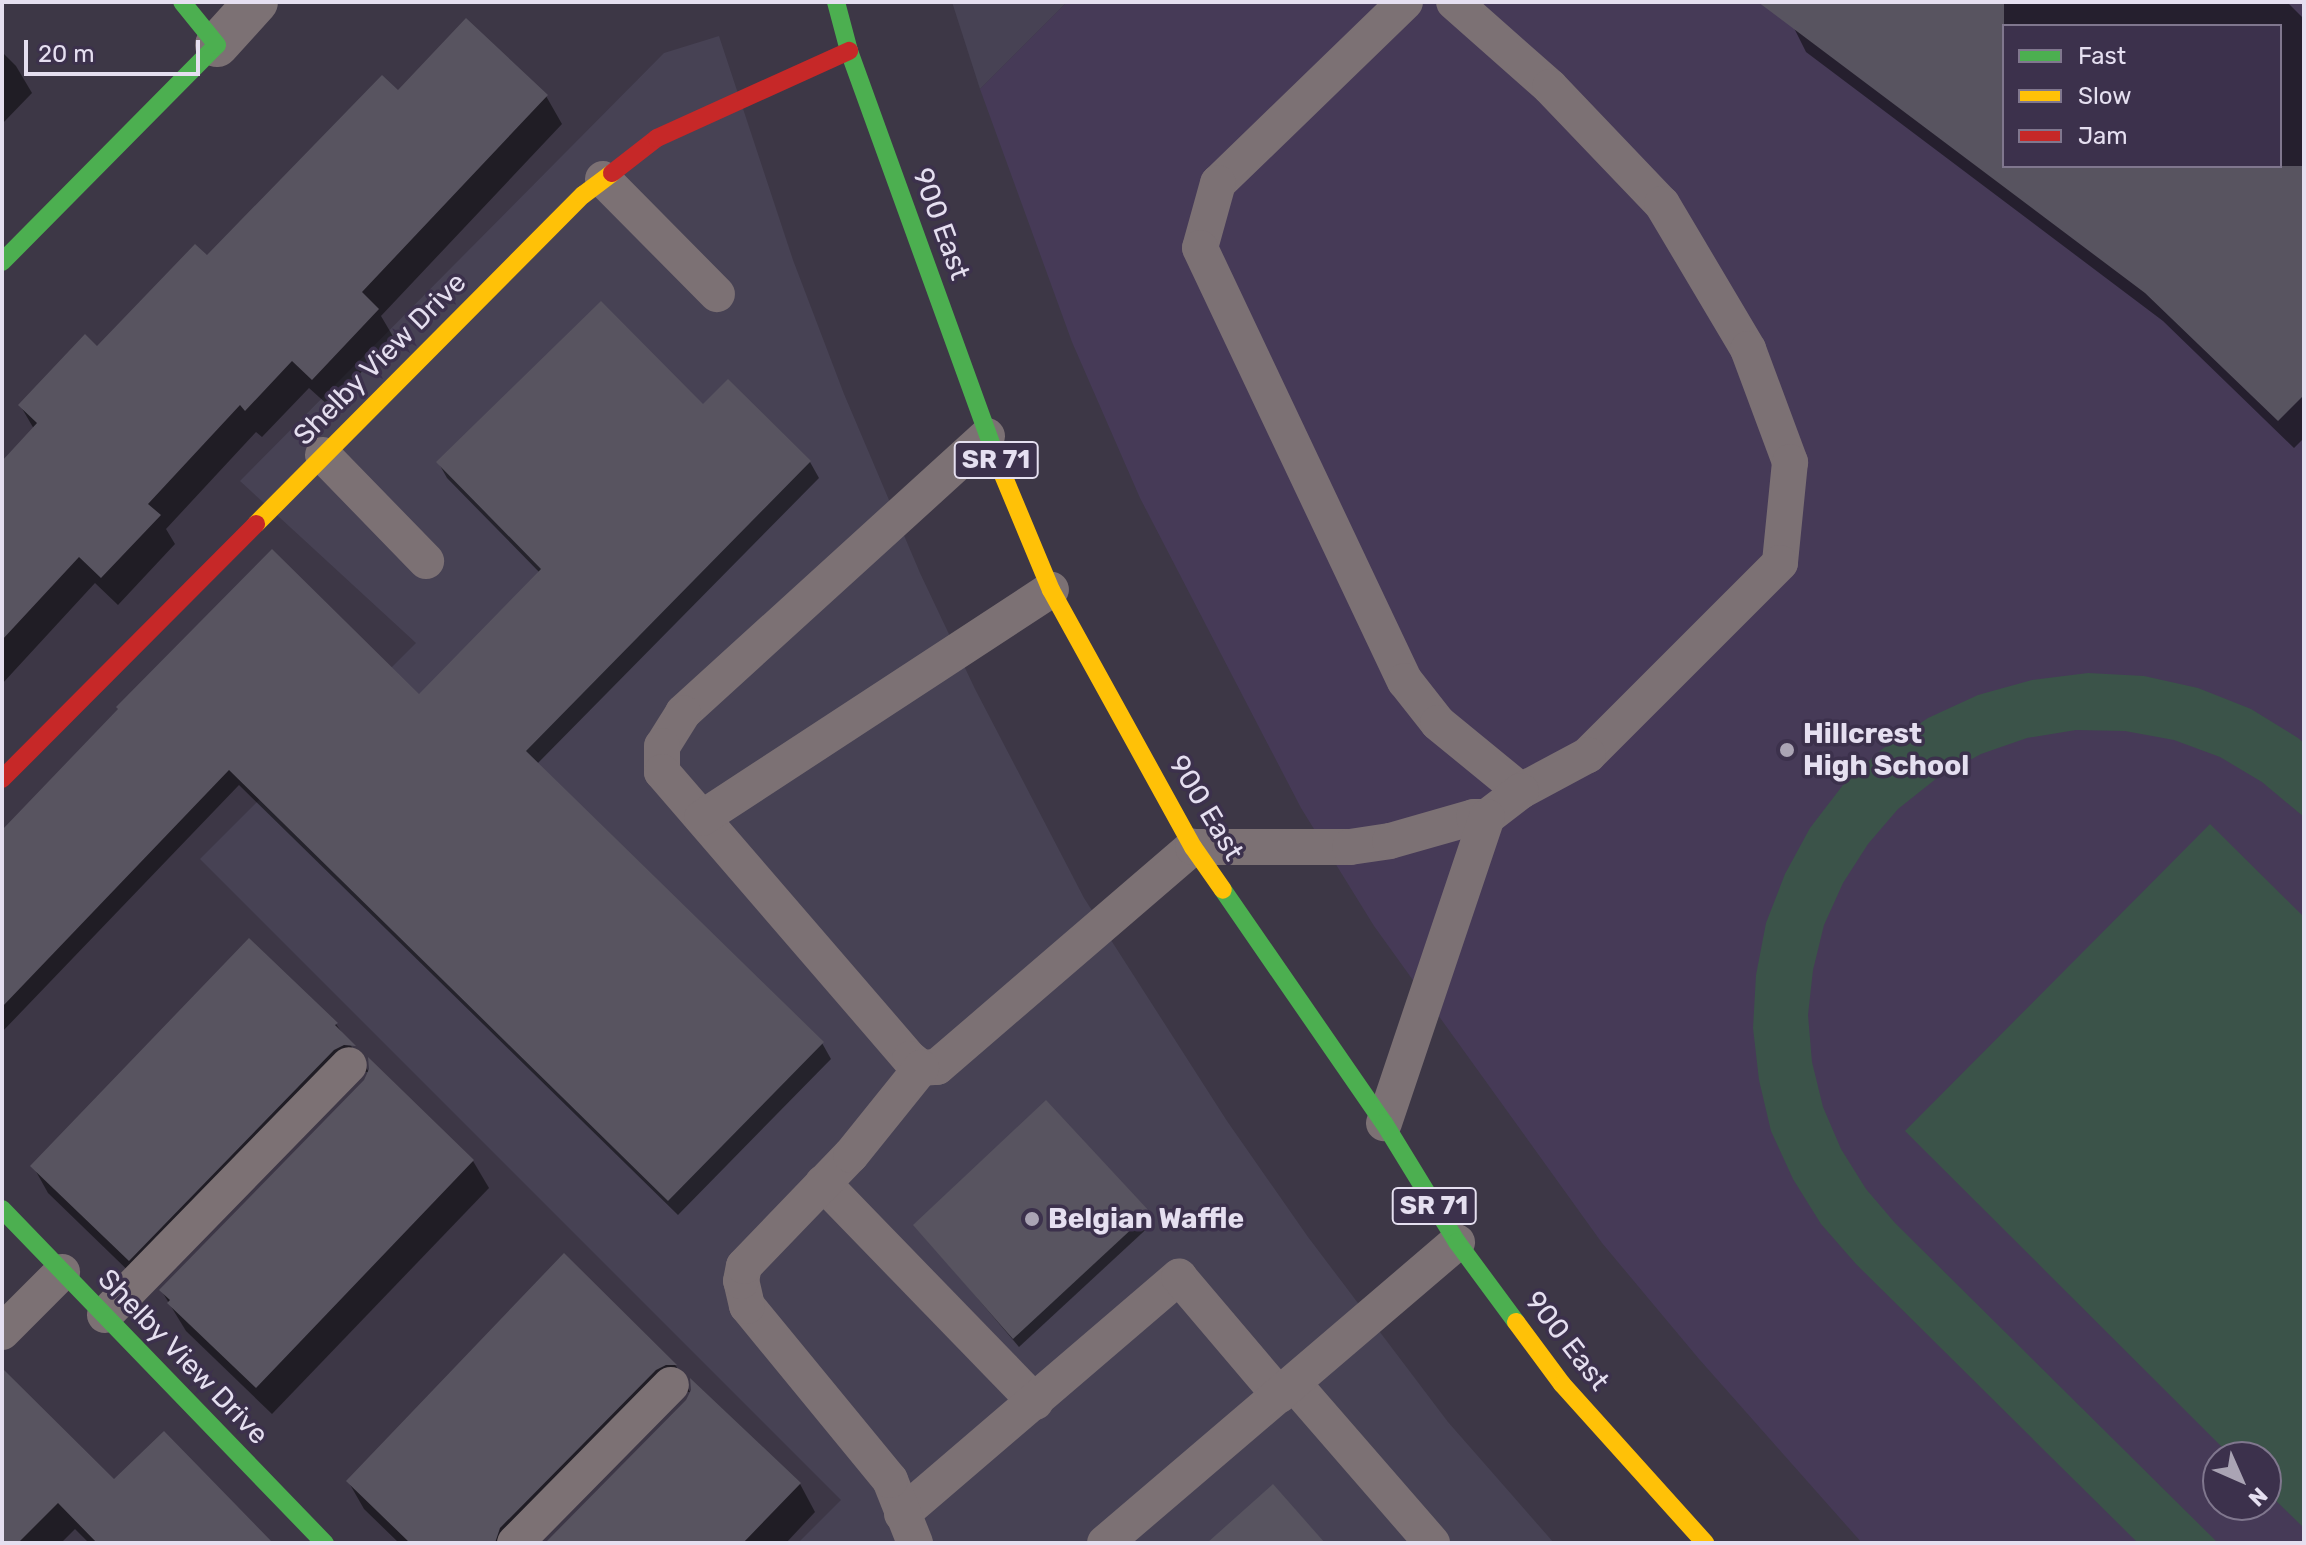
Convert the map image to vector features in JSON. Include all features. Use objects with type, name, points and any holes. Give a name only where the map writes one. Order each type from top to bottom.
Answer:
[{"type":"street","points":[[182,2],[217,45]]},
{"type":"street","points":[[2,262],[256,2]]},
{"type":"street","name":"900 East","points":[[836,2],[849,51],[987,436],[1051,590],[1193,847],[1384,1123],[1457,1242],[1562,1384],[1705,1543]]},
{"type":"street","name":"Shelby View Drive","points":[[2,779],[323,455],[603,179],[657,138],[849,51]]},
{"type":"street","name":"Shelby View Drive","points":[[2,1209],[325,1543]]},
{"type":"lane","points":[[1405,2],[1218,183],[1200,248],[1405,681],[1438,723],[1521,791]]},
{"type":"lane","points":[[1384,1123],[1487,817],[1521,791],[1588,755],[1780,563],[1790,462],[1748,349],[1662,204],[1550,87],[1454,2]]},
{"type":"lane","points":[[603,179],[717,294]]},
{"type":"lane","points":[[987,436],[683,713],[662,746],[662,772],[921,1068],[937,1067],[1193,847],[1350,847],[1390,841],[1474,817],[1487,817]]},
{"type":"lane","points":[[323,455],[426,561]]},
{"type":"lane","points":[[702,818],[1051,590]]},
{"type":"lane","points":[[105,1315],[349,1065]]},
{"type":"lane","points":[[921,1068],[851,1155],[744,1266],[741,1281],[747,1306],[890,1480],[908,1529],[1035,1402],[1179,1277],[1432,1543]]},
{"type":"lane","points":[[823,1183],[1035,1402]]},
{"type":"lane","points":[[1105,1543],[1457,1242]]},
{"type":"lane","points":[[2,1332],[62,1272]]},
{"type":"lane","points":[[515,1543],[671,1385]]},
{"type":"shaded area","points":[[952,2],[1067,2],[980,89]]},
{"type":"shaded area","name":"Hillcrest High School","points":[[1067,2],[2304,2],[2304,1543],[1862,1543],[1699,1359],[1602,1243],[1374,926],[1301,808],[1140,498],[1072,342],[980,89]]},
{"type":"shaded area","points":[[719,36],[793,260],[844,394],[920,573],[975,689],[1084,898],[1227,1121],[1308,1237],[1448,1422],[1554,1543],[798,1543],[841,1500],[200,859],[416,643],[240,481],[664,53]]},
{"type":"green space","points":[[2088,673],[2144,676],[2198,688],[2251,709],[2298,738],[2304,743],[2304,817],[2262,782],[2220,757],[2174,740],[2125,731],[2076,730],[2027,738],[1981,754],[1937,778],[1898,809],[1868,844],[1843,883],[1824,925],[1813,970],[1808,1015],[1812,1062],[1823,1107],[1841,1149],[1866,1189],[1895,1223],[2218,1543],[2138,1543],[1856,1264],[1821,1224],[1793,1179],[1771,1131],[1759,1080],[1753,1028],[1756,975],[1766,923],[1785,874],[1810,828],[1843,785],[1881,750],[1928,718],[1978,695],[2032,680]]},
{"type":"green space","points":[[2210,824],[2304,917],[2304,1528],[2282,1507],[2282,1441],[2216,1441],[1905,1131]]},
{"type":"building","points":[[1758,2],[2004,2],[2002,168],[2304,166],[2304,395],[2278,421],[2145,293]]},
{"type":"building","points":[[466,18],[548,95],[362,292],[379,309],[312,380],[292,361],[245,411],[240,405],[148,504],[161,515],[101,578],[79,557],[2,640],[2,461],[37,423],[18,405],[85,334],[97,346],[195,244],[207,255],[382,75],[398,90]]},
{"type":"building","points":[[601,301],[703,404],[728,379],[811,461],[526,751],[824,1042],[668,1201],[229,770],[2,1007],[2,830],[118,709],[116,707],[272,549],[419,694],[541,569],[436,462]]},
{"type":"building","points":[[249,938],[338,1023],[335,1025],[356,1046],[344,1045],[334,1050],[129,1261],[30,1166]]},
{"type":"building","points":[[368,1057],[474,1160],[256,1388],[167,1303],[170,1300],[159,1290],[364,1080],[369,1069]]},
{"type":"building","name":"Belgian Waffle","points":[[1046,1100],[1150,1212],[1013,1339],[913,1225]]},
{"type":"building","points":[[564,1253],[677,1365],[666,1365],[656,1370],[500,1528],[495,1543],[410,1543],[346,1481]]},
{"type":"building","points":[[2,1368],[114,1479],[164,1431],[273,1543],[97,1543],[58,1503],[18,1543],[2,1543]]},
{"type":"building","points":[[690,1378],[801,1483],[743,1543],[545,1543],[686,1400],[691,1390]]},
{"type":"building","points":[[1273,1484],[1325,1543],[1207,1543]]},
{"type":"traffic: fast","points":[[2,262],[217,45],[182,2]]},
{"type":"traffic: fast","points":[[836,2],[849,51],[996,458]]},
{"type":"traffic: fast","points":[[1223,890],[1384,1123],[1457,1242],[1516,1322]]},
{"type":"traffic: fast","points":[[2,1209],[325,1543]]},
{"type":"traffic: slow","points":[[256,524],[583,195],[612,173]]},
{"type":"traffic: slow","points":[[996,458],[1051,590],[1193,847],[1223,890]]},
{"type":"traffic: slow","points":[[1516,1322],[1562,1384],[1705,1543]]},
{"type":"traffic: jam","points":[[612,173],[657,138],[849,51]]},
{"type":"traffic: jam","points":[[2,779],[256,524]]},
{"type":"place","name":"Hillcrest High School","points":[[1787,750]]},
{"type":"place","name":"Belgian Waffle","points":[[1032,1219]]}]
